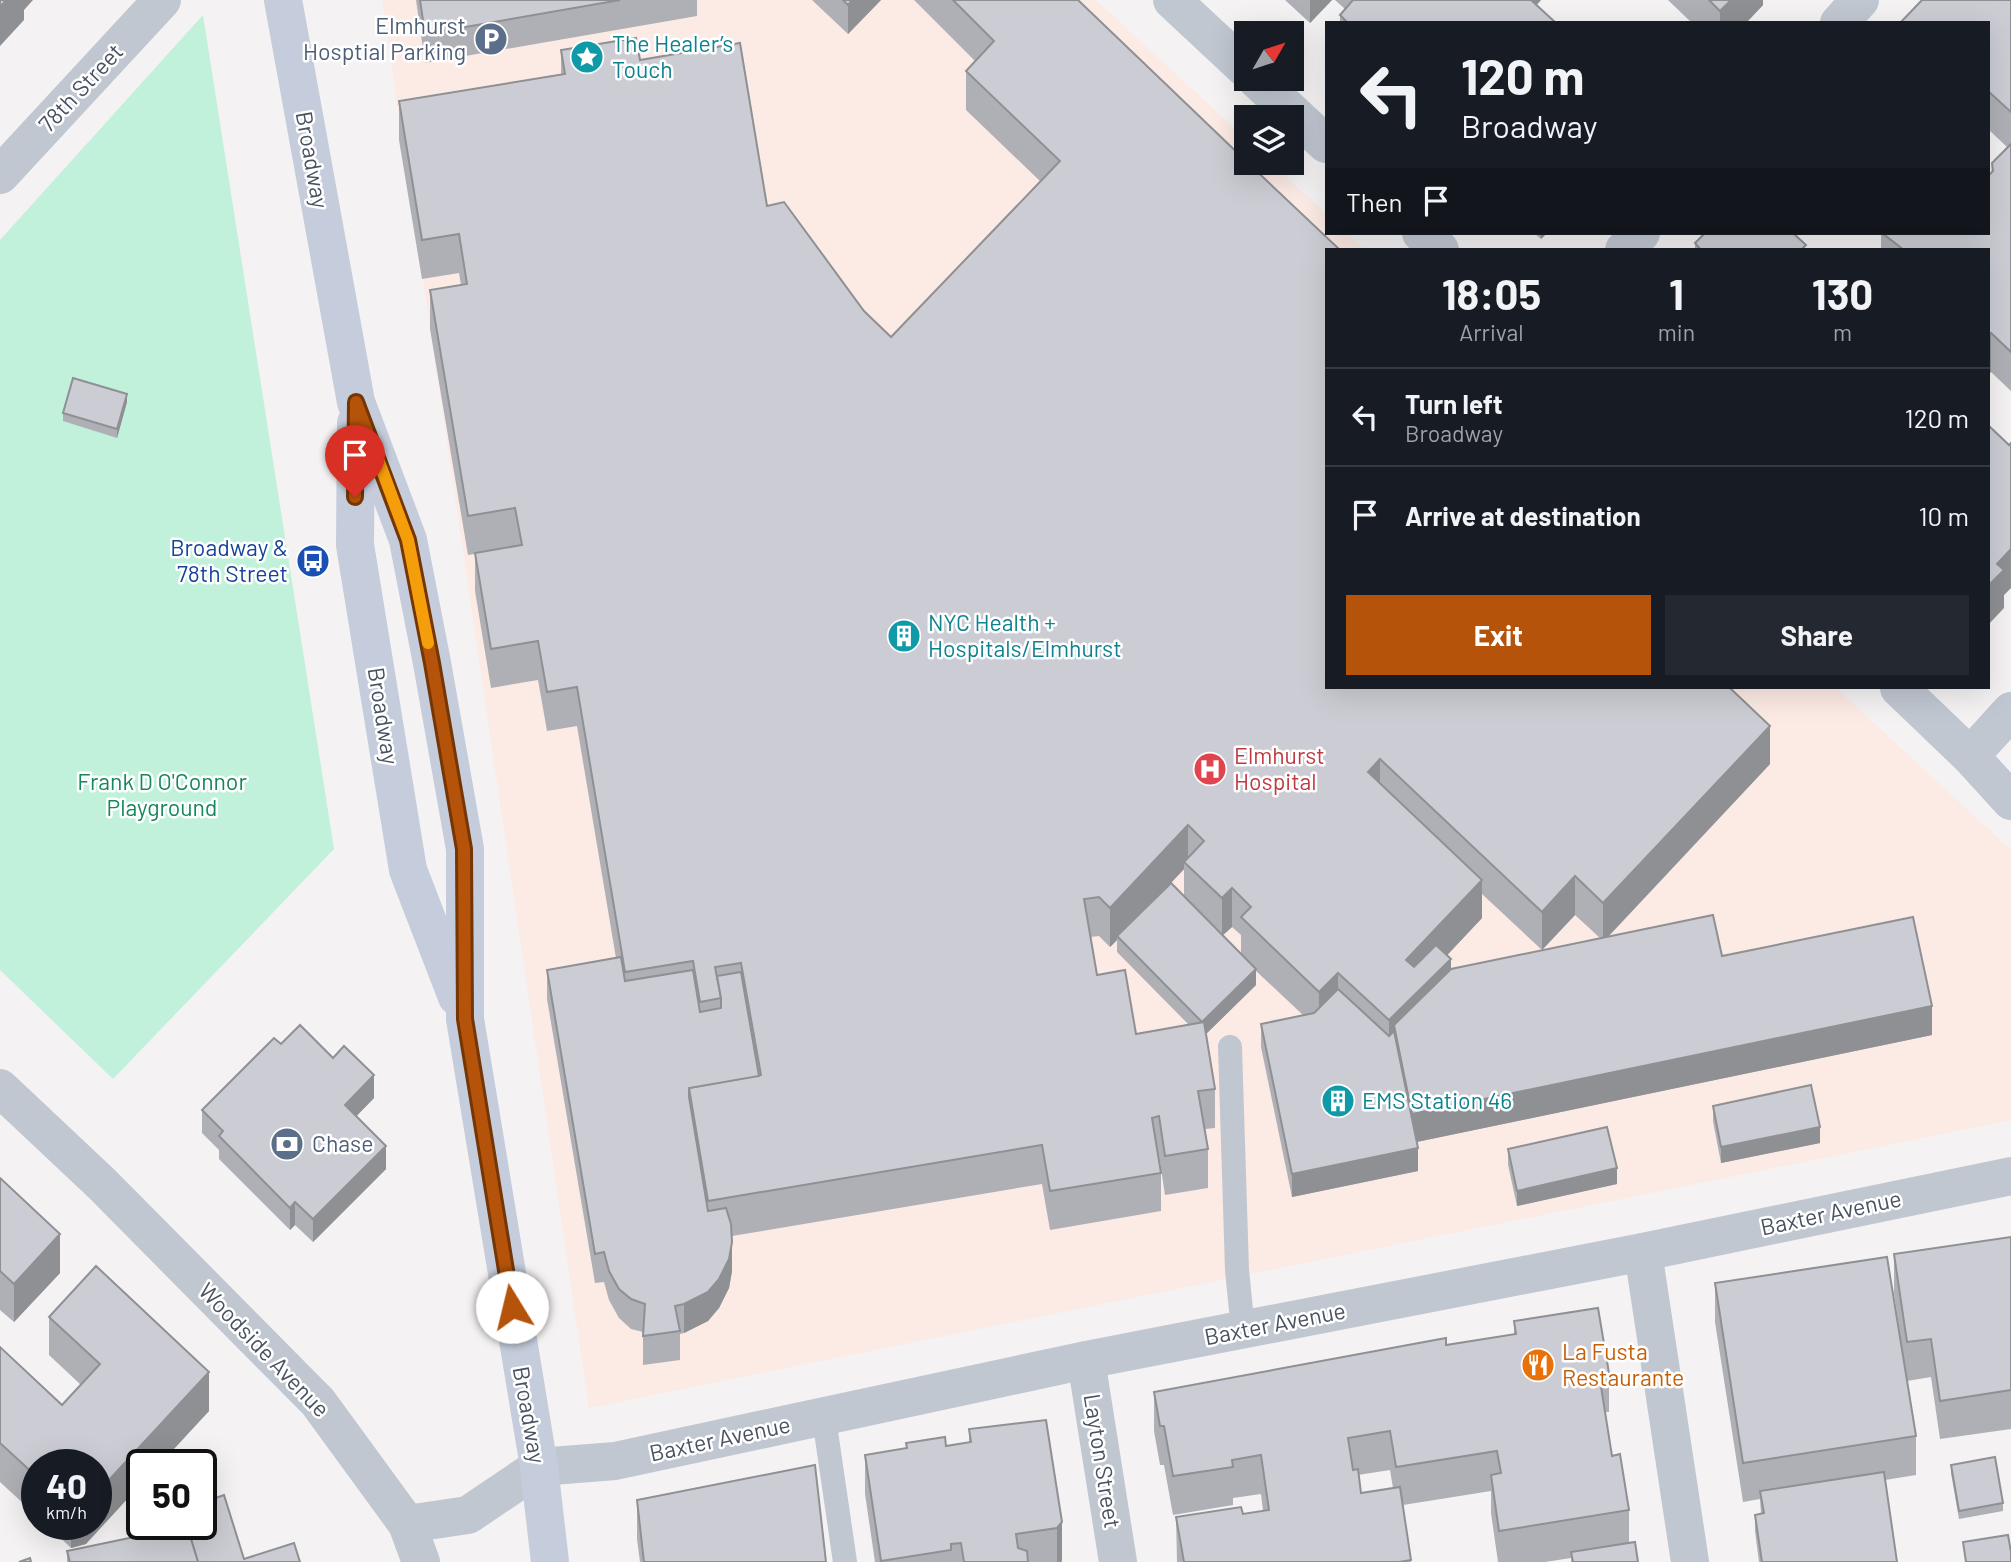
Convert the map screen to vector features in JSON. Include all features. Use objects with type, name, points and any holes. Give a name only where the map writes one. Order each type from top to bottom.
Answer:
[{"type":"main road","name":"Broadway","points":[[283,0],[356,402],[408,540],[464,849],[465,1019],[539,1467],[550,1562]]},
{"type":"main road","name":"Broadway","points":[[356,402],[355,545],[406,859],[465,1019]]},
{"type":"street","name":"78th Street","points":[[0,175],[162,0]]},
{"type":"street","points":[[1172,0],[1234,58]]},
{"type":"street","points":[[1841,21],[1860,0]]},
{"type":"street","points":[[1269,91],[1325,143]]},
{"type":"street","points":[[1423,235],[1438,248]]},
{"type":"street","points":[[1626,248],[1639,235]]},
{"type":"street","points":[[1900,689],[1970,756],[2011,801]]},
{"type":"street","points":[[1970,756],[2011,711]]},
{"type":"street","name":"Woodside Avenue","points":[[0,1088],[102,1184],[318,1402],[407,1524],[421,1562]]},
{"type":"street","name":"Baxter Avenue","points":[[539,1467],[615,1461],[1086,1360],[1643,1252],[2011,1176]]},
{"type":"street","points":[[1643,1252],[1690,1562]]},
{"type":"street","name":"Layton Street","points":[[1086,1360],[1118,1562]]},
{"type":"street","points":[[407,1524],[468,1515],[539,1467]]},
{"type":"lane","points":[[1230,1046],[1237,1270],[1243,1330]]},
{"type":"lane","points":[[824,1418],[845,1562]]},
{"type":"shaded area","name":"Elmhurst Hospital","points":[[382,0],[1096,0],[1234,128],[1234,175],[1284,175],[1325,213],[1325,235],[1348,235],[1363,248],[1325,248],[1325,689],[1837,689],[2011,850],[2011,1120],[589,1408]]},
{"type":"green space","name":"Frank D O'Connor Playground","points":[[203,15],[334,849],[113,1079],[0,970],[0,240]]},
{"type":"building","points":[[420,0],[620,0],[425,34]]},
{"type":"building","name":"NYC Health + Hospitals/Elmhurst","points":[[953,0],[1078,0],[1234,150],[1234,175],[1261,175],[1338,248],[1325,248],[1325,689],[1731,689],[1770,726],[1603,903],[1575,876],[1542,912],[1380,759],[1368,772],[1482,880],[1406,960],[1414,967],[1436,945],[1451,959],[1389,1020],[1338,973],[1319,992],[1241,917],[1251,907],[1232,888],[1222,898],[1184,862],[1204,841],[1188,825],[1110,908],[1099,897],[1084,899],[1097,975],[1125,970],[1136,1034],[1204,1022],[1215,1089],[1198,1091],[1208,1149],[1165,1156],[1159,1116],[1152,1118],[1161,1173],[1050,1191],[1042,1145],[708,1201],[689,1088],[761,1075],[741,963],[715,967],[721,998],[700,1002],[693,961],[625,972],[577,687],[547,692],[538,641],[491,649],[475,553],[522,545],[515,508],[468,516],[430,290],[467,284],[459,234],[422,240],[399,101],[565,74],[561,50],[636,38],[640,60],[740,43],[767,206],[784,202],[864,311],[891,337],[1060,161],[966,71],[994,41]]},
{"type":"building","points":[[1353,0],[1531,0],[1554,21],[1346,21],[1340,15]]},
{"type":"building","points":[[1709,0],[1731,0],[1720,11]]},
{"type":"building","points":[[1922,0],[2011,0],[2011,112],[1990,93],[1990,21],[1902,21]]},
{"type":"building","points":[[2011,144],[2011,352],[1990,334],[1990,248],[1901,248],[1885,235],[1990,235],[1992,163]]},
{"type":"building","points":[[1703,235],[1795,235],[1806,245],[1803,248],[1699,248],[1695,243]]},
{"type":"building","points":[[73,378],[127,394],[117,429],[63,413]]},
{"type":"building","points":[[1990,427],[2009,445],[2011,443],[2011,549],[1997,564],[2004,570],[1990,584]]},
{"type":"building","points":[[1171,883],[1256,969],[1202,1022],[1117,936]]},
{"type":"building","points":[[1713,915],[1722,956],[1913,917],[1932,1006],[1412,1114],[1394,1025],[1451,969]]},
{"type":"building","points":[[621,957],[625,981],[693,970],[700,1012],[721,1008],[717,976],[741,972],[759,1076],[689,1088],[708,1211],[726,1208],[731,1224],[729,1259],[719,1279],[708,1292],[675,1306],[680,1331],[643,1336],[645,1304],[631,1299],[619,1289],[609,1271],[604,1252],[595,1254],[547,970]]},
{"type":"building","name":"EMS Station 46","points":[[1338,989],[1389,1036],[1394,1031],[1418,1148],[1292,1174],[1261,1024],[1314,1013]]},
{"type":"building","name":"Chase","points":[[300,1025],[333,1058],[344,1046],[374,1075],[345,1105],[386,1146],[313,1219],[295,1202],[290,1208],[219,1136],[223,1131],[202,1110],[274,1038],[281,1044]]},
{"type":"building","points":[[1811,1085],[1820,1127],[1721,1147],[1713,1106]]},
{"type":"building","points":[[1607,1127],[1617,1168],[1517,1191],[1508,1149]]},
{"type":"building","points":[[0,1178],[60,1234],[14,1284],[0,1271]]},
{"type":"building","points":[[2011,1237],[2011,1390],[1940,1401],[1931,1339],[1907,1342],[1894,1254]]},
{"type":"building","points":[[1887,1257],[1916,1436],[1743,1463],[1715,1283]]},
{"type":"building","points":[[96,1266],[209,1372],[138,1449],[126,1449],[126,1462],[112,1477],[112,1449],[21,1449],[21,1462],[0,1443],[0,1347],[62,1405],[100,1364],[49,1317]]},
{"type":"building","points":[[1598,1308],[1609,1373],[1599,1374],[1612,1456],[1620,1454],[1629,1510],[1499,1531],[1491,1475],[1501,1473],[1497,1451],[1396,1467],[1390,1431],[1348,1438],[1353,1470],[1358,1469],[1361,1493],[1400,1487],[1411,1560],[1184,1562],[1176,1517],[1241,1507],[1243,1514],[1269,1510],[1261,1455],[1232,1460],[1233,1467],[1173,1476],[1164,1426],[1160,1426],[1154,1392],[1446,1338],[1446,1345],[1516,1334],[1514,1321]]},
{"type":"building","points":[[1046,1420],[1062,1522],[1057,1528],[1016,1534],[1018,1548],[1027,1551],[1028,1562],[964,1562],[961,1543],[951,1544],[951,1550],[881,1561],[865,1455],[907,1448],[906,1443],[945,1437],[946,1446],[971,1442],[969,1429]]},
{"type":"building","points":[[1995,1457],[2003,1503],[1959,1511],[1951,1465]]},
{"type":"building","points":[[815,1465],[826,1562],[644,1562],[637,1500]]},
{"type":"building","points":[[1884,1472],[1897,1562],[1762,1562],[1755,1515],[1764,1513],[1760,1491]]},
{"type":"building","points":[[224,1495],[244,1559],[294,1543],[300,1562],[198,1562],[191,1540],[217,1540],[217,1497]]},
{"type":"building","points":[[2008,1535],[2011,1562],[1966,1562],[1963,1542]]},
{"type":"building","points":[[126,1539],[191,1540],[198,1562],[70,1562],[67,1551]]},
{"type":"building","points":[[1635,1542],[1638,1562],[1573,1562],[1571,1552]]},
{"type":"slow traffic","points":[[374,448],[408,540],[428,643]]},
{"type":"place","name":"Elmhurst Hosptial Parking","points":[[491,39]]},
{"type":"place","name":"The Healer’s Touch","points":[[587,57]]},
{"type":"place","name":"Broadway & 78th Street","points":[[313,561]]},
{"type":"place","name":"NYC Health + Hospitals/Elmhurst","points":[[904,636]]},
{"type":"place","name":"Elmhurst Hospital","points":[[1210,769]]},
{"type":"place","name":"EMS Station 46","points":[[1338,1101]]},
{"type":"place","name":"Chase","points":[[287,1144]]},
{"type":"place","name":"La Fusta Restaurante","points":[[1538,1365]]},
{"type":"route","points":[[355,497],[356,402],[408,540],[432,663],[464,849],[465,1019],[512,1307]]}]
